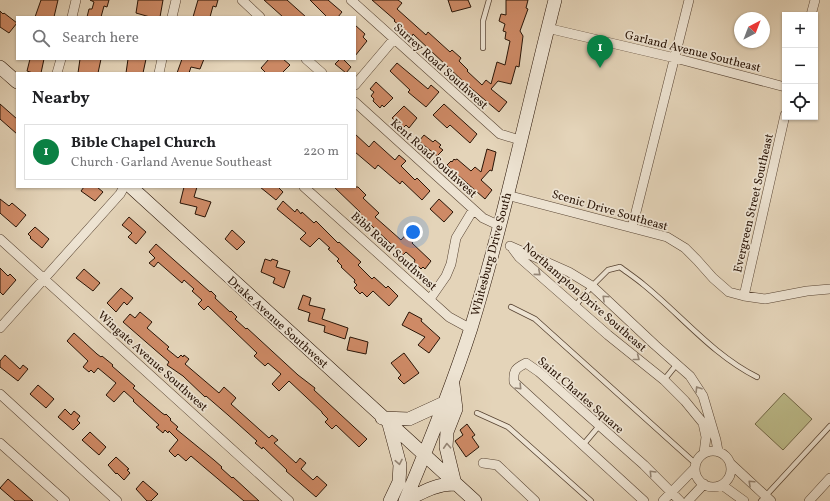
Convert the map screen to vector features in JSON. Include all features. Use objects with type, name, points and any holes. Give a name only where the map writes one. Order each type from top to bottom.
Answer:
[{"type":"main road","name":"Whitesburg Drive South","points":[[405,501],[446,402],[471,329],[500,226],[555,0]]},
{"type":"main road","points":[[0,67],[16,81]]},
{"type":"main road","name":"Drake Avenue Southwest","points":[[132,188],[475,501]]},
{"type":"main road","points":[[405,501],[429,488],[442,484],[455,484],[446,447],[447,432],[456,409],[453,383]]},
{"type":"main road","points":[[390,501],[399,482],[400,465],[386,421],[409,419],[446,402]]},
{"type":"street","points":[[72,16],[76,0]]},
{"type":"street","points":[[172,16],[176,0]]},
{"type":"street","points":[[242,0],[259,16]]},
{"type":"street","name":"Surrey Road Southwest","points":[[351,0],[500,134],[520,140]]},
{"type":"street","points":[[632,228],[689,0]]},
{"type":"street","points":[[812,12],[815,0]]},
{"type":"street","name":"Garland Avenue Southeast","points":[[547,28],[675,58],[782,86]]},
{"type":"street","points":[[356,84],[394,39]]},
{"type":"street","points":[[57,72],[61,60]]},
{"type":"street","points":[[159,72],[162,60]]},
{"type":"street","points":[[307,60],[321,72]]},
{"type":"street","name":"Kent Road Southwest","points":[[356,103],[473,210],[483,218],[500,226]]},
{"type":"street","name":"Evergreen Street Southeast","points":[[744,296],[784,120]]},
{"type":"street","points":[[0,328],[120,194],[123,188]]},
{"type":"street","name":"Bibb Road Southwest","points":[[305,188],[449,317],[471,329]]},
{"type":"street","name":"Scenic Drive Southeast","points":[[507,194],[667,237],[685,248],[713,278],[729,292],[765,299],[807,291],[830,289]]},
{"type":"street","points":[[430,300],[446,276],[451,264],[453,247],[456,238],[473,210]]},
{"type":"street","name":"Wingate Avenue Southwest","points":[[0,239],[289,501]]},
{"type":"street","name":"Northampton Drive Southeast","points":[[704,453],[706,437],[703,424],[685,401],[664,380],[608,335],[575,306],[519,256],[510,246],[569,272],[592,286],[690,376],[703,396],[718,451]]},
{"type":"street","name":"Saint Charles Square","points":[[644,501],[514,382],[513,374],[518,367],[526,363],[539,372],[644,465],[680,501]]},
{"type":"street","points":[[0,394],[117,501]]},
{"type":"street","points":[[0,443],[64,501]]},
{"type":"street","points":[[718,451],[728,458],[732,470],[730,476],[722,485],[710,487],[704,484],[696,474],[698,458],[704,453],[718,451]]},
{"type":"street","points":[[483,463],[497,465],[535,501]]},
{"type":"street","points":[[731,464],[766,499]]},
{"type":"street","points":[[663,501],[696,466]]},
{"type":"street","points":[[809,501],[830,478]]},
{"type":"street","points":[[688,501],[704,484]]},
{"type":"street","points":[[722,485],[744,501]]},
{"type":"lane","points":[[483,48],[483,21],[489,0]]},
{"type":"lane","points":[[575,306],[608,270],[620,266],[645,286],[692,330],[730,360],[757,377]]},
{"type":"lane","name":"Saint Charles Square","points":[[511,307],[535,319],[696,466]]},
{"type":"lane","points":[[664,380],[677,364]]},
{"type":"lane","points":[[477,412],[508,427],[591,501]]},
{"type":"lane","points":[[582,445],[599,426]]},
{"type":"lane","points":[[766,499],[830,426]]},
{"type":"shaded area","points":[[784,393],[812,419],[783,450],[755,424]]},
{"type":"building","points":[[41,0],[58,0],[54,16],[35,16]]},
{"type":"building","points":[[90,0],[109,0],[107,7],[104,6],[101,16],[87,16],[89,9],[92,9],[94,2]]},
{"type":"building","points":[[138,0],[163,0],[160,16],[146,16],[136,13]]},
{"type":"building","points":[[198,0],[218,0],[216,7],[213,6],[210,16],[193,16]]},
{"type":"building","points":[[264,0],[287,0],[305,16],[282,16]]},
{"type":"building","points":[[310,0],[328,0],[342,12],[339,16],[326,16]]},
{"type":"building","points":[[372,0],[398,0],[402,3],[397,9],[426,35],[428,32],[450,52],[452,50],[461,58],[459,61],[482,85],[486,80],[491,84],[497,62],[505,65],[510,41],[505,39],[506,32],[503,31],[505,24],[499,21],[501,14],[506,15],[506,0],[528,0],[526,8],[528,9],[520,31],[523,36],[519,67],[516,66],[511,84],[498,81],[491,89],[507,102],[499,112],[466,84],[413,34],[412,36]]},
{"type":"building","points":[[448,0],[468,0],[471,7],[452,12]]},
{"type":"building","points":[[0,11],[16,22],[9,33],[0,27]]},
{"type":"building","points":[[356,26],[365,34],[363,37],[367,41],[356,55]]},
{"type":"building","points":[[30,60],[44,60],[41,72],[27,71]]},
{"type":"building","points":[[80,60],[101,60],[98,72],[78,72]]},
{"type":"building","points":[[128,60],[146,60],[143,72],[126,72]]},
{"type":"building","points":[[182,60],[204,60],[200,69],[191,67],[189,72],[177,72]]},
{"type":"building","points":[[268,60],[284,60],[290,65],[283,72],[265,72],[261,68]]},
{"type":"building","points":[[339,60],[344,60],[351,67],[347,72],[345,72],[335,64]]},
{"type":"building","points":[[397,63],[428,89],[431,85],[439,92],[426,107],[408,92],[410,90],[390,71]]},
{"type":"building","points":[[376,82],[393,98],[384,107],[382,105],[380,108],[373,101],[374,99],[371,96],[374,92],[370,89]]},
{"type":"building","points":[[0,104],[16,118],[16,133],[0,119]]},
{"type":"building","points":[[444,104],[477,134],[470,143],[450,125],[447,128],[433,115]]},
{"type":"building","points":[[404,106],[417,118],[409,128],[406,125],[403,128],[392,118]]},
{"type":"building","points":[[356,135],[369,147],[374,141],[395,160],[399,155],[406,161],[401,166],[415,180],[417,178],[430,191],[422,200],[402,181],[400,184],[378,165],[375,169],[356,153]]},
{"type":"building","points":[[424,135],[433,142],[435,140],[441,145],[439,147],[443,150],[437,156],[419,141]]},
{"type":"building","points":[[487,149],[496,152],[492,171],[490,170],[481,180],[492,190],[485,199],[459,176],[457,179],[451,173],[453,171],[447,165],[454,159],[457,159],[471,171],[475,167],[481,172]]},
{"type":"building","points":[[358,187],[366,195],[363,198],[379,213],[375,217],[401,240],[410,230],[417,236],[412,243],[431,261],[425,269],[423,267],[421,269],[414,262],[415,260],[406,252],[403,255],[359,214],[360,212],[335,188]]},
{"type":"building","points":[[83,188],[98,188],[103,192],[95,201],[81,191]]},
{"type":"building","points":[[184,188],[197,188],[194,197],[211,202],[205,217],[195,214],[197,207],[180,203]]},
{"type":"building","points":[[261,188],[279,188],[283,192],[276,200]]},
{"type":"building","points":[[0,199],[9,206],[12,203],[26,215],[16,227],[0,213]]},
{"type":"building","points":[[439,199],[453,212],[444,222],[430,209]]},
{"type":"building","points":[[283,201],[295,212],[297,209],[301,214],[302,212],[314,223],[316,221],[338,243],[339,242],[361,262],[358,265],[372,279],[374,277],[386,288],[388,286],[398,296],[389,306],[373,291],[367,297],[362,292],[360,294],[354,288],[357,285],[354,282],[355,280],[341,267],[342,266],[337,261],[339,259],[319,238],[310,247],[300,239],[306,233],[277,209]]},
{"type":"building","points":[[129,217],[146,232],[136,244],[128,237],[132,233],[122,225]]},
{"type":"building","points":[[35,227],[49,239],[42,248],[30,238],[31,237],[28,234]]},
{"type":"building","points":[[232,230],[245,242],[237,250],[225,239]]},
{"type":"building","points":[[156,244],[210,292],[211,291],[216,296],[215,298],[237,317],[235,319],[246,329],[247,328],[298,375],[315,388],[314,390],[367,439],[359,447],[336,425],[332,429],[325,422],[328,419],[322,412],[289,381],[279,391],[272,384],[281,374],[268,363],[265,366],[254,356],[257,353],[208,306],[204,310],[198,304],[202,300],[192,291],[194,289],[184,280],[182,283],[158,262],[154,267],[149,263],[155,258],[149,252]]},
{"type":"building","points":[[265,259],[278,261],[276,267],[290,271],[284,288],[273,283],[275,278],[261,272]]},
{"type":"building","points":[[0,268],[8,276],[10,274],[16,280],[3,295],[0,292]]},
{"type":"building","points":[[84,269],[100,283],[93,291],[76,278]]},
{"type":"building","points":[[121,288],[133,298],[127,305],[124,302],[116,312],[107,303]]},
{"type":"building","points":[[303,295],[311,298],[309,305],[325,309],[322,319],[348,328],[345,339],[324,332],[325,326],[308,321],[310,313],[298,309]]},
{"type":"building","points":[[140,312],[152,322],[147,328],[169,347],[167,349],[178,358],[181,355],[183,357],[184,355],[189,359],[185,364],[219,393],[224,387],[236,398],[231,404],[269,438],[272,435],[278,440],[274,443],[296,463],[300,458],[306,463],[301,469],[313,480],[317,476],[327,485],[316,497],[286,471],[287,470],[263,447],[262,449],[255,443],[257,441],[228,415],[206,396],[205,397],[183,376],[167,365],[169,362],[123,322],[130,314],[135,318]]},
{"type":"building","points":[[409,312],[422,319],[421,321],[440,338],[429,353],[418,345],[425,337],[402,325]]},
{"type":"building","points":[[74,333],[97,354],[113,365],[112,366],[135,386],[133,388],[171,419],[170,420],[178,427],[176,429],[214,460],[259,501],[244,501],[191,456],[186,461],[178,454],[175,457],[169,451],[178,440],[169,431],[168,433],[165,430],[163,433],[156,427],[159,425],[124,391],[114,402],[106,395],[116,383],[98,368],[94,373],[91,370],[89,372],[83,367],[88,361],[67,341]]},
{"type":"building","points":[[350,337],[368,342],[366,354],[347,350]]},
{"type":"building","points":[[404,353],[419,373],[404,384],[398,378],[401,375],[391,363]]},
{"type":"building","points":[[5,355],[20,369],[23,365],[28,369],[18,381],[0,367],[0,361]]},
{"type":"building","points":[[38,385],[54,399],[46,408],[30,394]]},
{"type":"building","points":[[65,409],[71,415],[74,411],[80,416],[77,420],[80,423],[73,430],[58,417]]},
{"type":"building","points":[[467,424],[475,435],[472,437],[479,447],[466,457],[455,441],[463,435],[460,430]]},
{"type":"building","points":[[90,432],[106,447],[99,455],[82,440]]},
{"type":"building","points":[[116,457],[129,469],[127,470],[130,473],[124,480],[108,465]]},
{"type":"building","points":[[8,479],[33,501],[15,501],[0,488]]},
{"type":"building","points":[[143,481],[158,494],[151,501],[147,501],[136,489]]},
{"type":"place","name":"Bible Chapel Church","points":[[600,68]]}]
